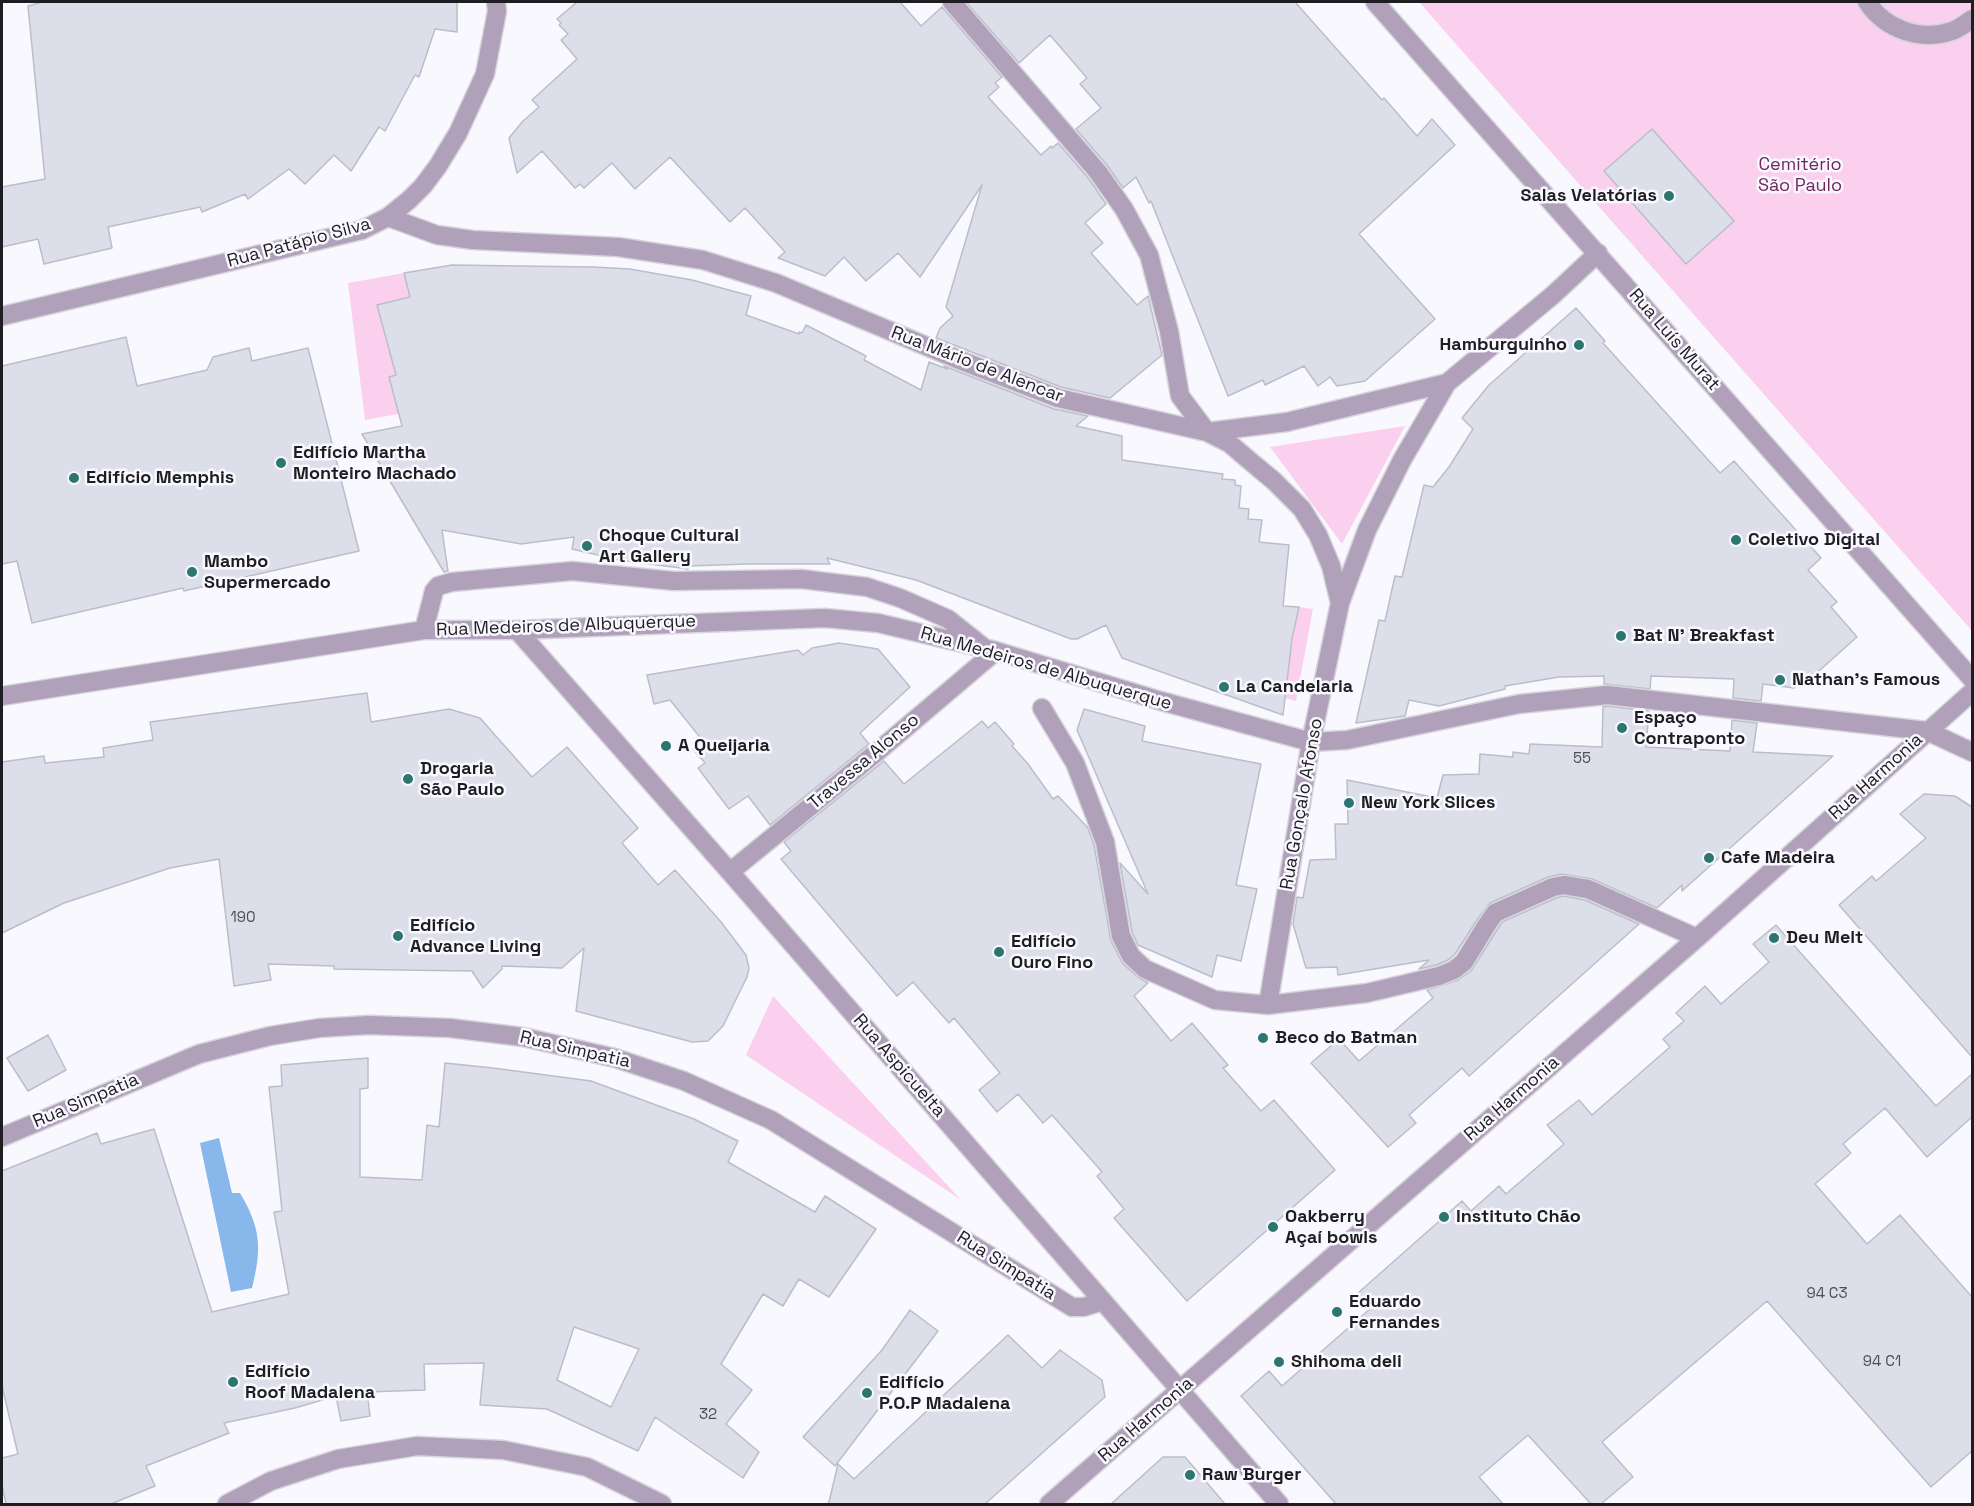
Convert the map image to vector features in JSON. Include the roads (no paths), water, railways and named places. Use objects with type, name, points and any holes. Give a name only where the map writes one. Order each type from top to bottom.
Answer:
[{"type":"street","name":"Rua Patápio Silva","points":[[2,316],[362,230],[388,217],[423,186],[458,133],[485,74],[497,11],[496,2]]},
{"type":"street","points":[[951,2],[1083,154],[1125,209],[1149,255],[1169,331],[1180,396],[1207,432]]},
{"type":"street","name":"Rua Luís Murat","points":[[1376,2],[1972,679]]},
{"type":"street","points":[[1867,2],[1875,14],[1898,29],[1925,35],[1952,31],[1972,19]]},
{"type":"street","name":"Rua Mário de Alencar","points":[[388,217],[437,235],[473,240],[618,247],[703,260],[776,283],[957,359],[1058,398],[1207,432],[1287,422],[1447,383],[1553,295],[1598,253]]},
{"type":"street","name":"Rua Gonçalo Afonso","points":[[1268,1005],[1311,742],[1340,603],[1367,530],[1402,460],[1447,383]]},
{"type":"street","points":[[1163,421],[1180,396]]},
{"type":"street","name":"Rua Gonçalo Afonso","points":[[1207,432],[1229,443],[1274,481],[1302,509],[1318,535],[1331,567],[1340,603]]},
{"type":"street","points":[[424,630],[434,591],[438,586],[452,582],[572,571],[674,581],[801,579],[867,587],[900,598],[948,619],[991,650]]},
{"type":"street","name":"Rua Medeiros de Albuquerque","points":[[2,696],[424,630],[517,630],[825,618],[878,623],[991,650],[1161,701],[1311,742],[1347,740],[1519,704],[1607,695],[1927,731],[1972,752]]},
{"type":"street","name":"Rua Aspicuelta","points":[[517,630],[1279,1504]]},
{"type":"street","name":"Travessa Alonso","points":[[730,872],[877,752],[991,650]]},
{"type":"street","name":"Rua Harmonia","points":[[1049,1504],[1697,938],[1972,692]]},
{"type":"street","points":[[1042,708],[1075,763],[1105,842],[1121,936],[1131,956],[1145,969],[1215,1000],[1268,1005],[1367,993],[1439,976],[1454,970],[1464,962],[1485,926],[1496,914],[1508,906],[1552,887],[1564,885],[1588,888],[1697,938]]},
{"type":"street","name":"Rua Simpatia","points":[[2,1137],[199,1054],[270,1036],[319,1028],[369,1025],[450,1028],[523,1036],[615,1058],[684,1081],[771,1120],[1072,1307],[1084,1307],[1103,1301]]},
{"type":"street","points":[[227,1504],[271,1481],[338,1459],[417,1446],[503,1450],[587,1467],[662,1504]]},
{"type":"water","points":[[219,1138],[232,1193],[240,1193],[252,1217],[258,1239],[257,1262],[252,1288],[231,1292],[200,1143]]},
{"type":"place","name":"Salas Velatórias","points":[[1669,196]]},
{"type":"place","name":"Hamburguinho","points":[[1579,345]]},
{"type":"place","name":"Edifício Martha Monteiro Machado","points":[[281,463]]},
{"type":"place","name":"Edifício Memphis","points":[[74,478]]},
{"type":"place","name":"Coletivo Digital","points":[[1736,540]]},
{"type":"place","name":"Choque Cultural Art Gallery","points":[[587,546]]},
{"type":"place","name":"Mambo Supermercado","points":[[192,572]]},
{"type":"place","name":"Bat N' Breakfast","points":[[1621,636]]},
{"type":"place","name":"Nathan's Famous","points":[[1780,680]]},
{"type":"place","name":"La Candelaria","points":[[1224,687]]},
{"type":"place","name":"Espaço Contraponto","points":[[1622,728]]},
{"type":"place","name":"A Queijaria","points":[[666,746]]},
{"type":"place","name":"Drogaria São Paulo","points":[[408,779]]},
{"type":"place","name":"New York Slices","points":[[1349,803]]},
{"type":"place","name":"Cafe Madeira","points":[[1709,858]]},
{"type":"place","name":"Edifício Advance Living","points":[[398,936]]},
{"type":"place","name":"Deu Melt","points":[[1774,938]]},
{"type":"place","name":"Edifício Ouro Fino","points":[[999,952]]},
{"type":"place","name":"Beco do Batman","points":[[1263,1038]]},
{"type":"place","name":"Instituto Chão","points":[[1444,1217]]},
{"type":"place","name":"Oakberry Açaí bowls","points":[[1273,1227]]},
{"type":"place","name":"Eduardo Fernandes","points":[[1337,1312]]},
{"type":"place","name":"Shihoma deli","points":[[1279,1362]]},
{"type":"place","name":"Edifício Roof Madalena","points":[[233,1382]]},
{"type":"place","name":"Edifício P.O.P Madalena","points":[[867,1393]]},
{"type":"place","name":"Raw Burger","points":[[1190,1475]]},
{"type":"park label","name":"Cemitério São Paulo","points":[[1800,175]]}]
